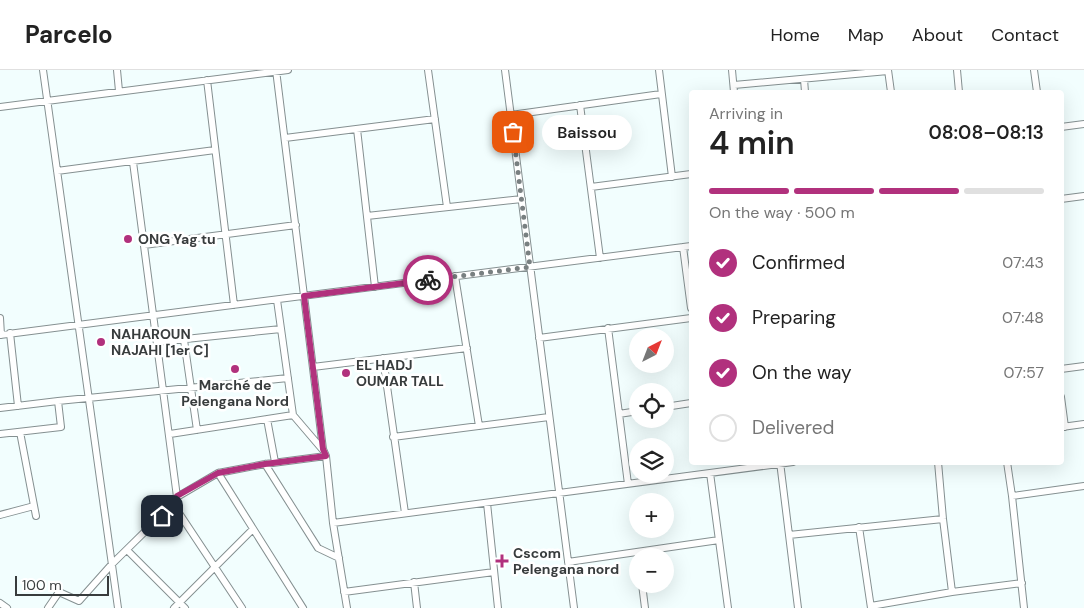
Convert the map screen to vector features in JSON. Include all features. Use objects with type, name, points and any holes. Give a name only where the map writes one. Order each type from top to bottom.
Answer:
[{"type":"street","points":[[43,70],[118,608]]},
{"type":"street","points":[[117,70],[119,91]]},
{"type":"street","points":[[0,107],[288,70]]},
{"type":"street","points":[[428,70],[447,207]]},
{"type":"street","points":[[505,70],[574,608]]},
{"type":"street","points":[[659,70],[672,177]]},
{"type":"street","points":[[732,70],[734,89],[888,70],[891,90]]},
{"type":"street","points":[[957,70],[959,90]]},
{"type":"street","points":[[1034,70],[1037,90]]},
{"type":"street","points":[[276,71],[312,367],[347,608]]},
{"type":"street","points":[[804,79],[806,90]]},
{"type":"street","points":[[207,80],[234,305]]},
{"type":"street","points":[[511,115],[661,94]]},
{"type":"street","points":[[580,105],[600,258]]},
{"type":"street","points":[[284,138],[435,119]]},
{"type":"street","points":[[1064,127],[1084,124]]},
{"type":"street","points":[[357,129],[375,287]]},
{"type":"street","points":[[57,171],[215,150]]},
{"type":"street","points":[[48,608],[59,592],[78,601],[112,564],[173,504],[177,496],[133,162]]},
{"type":"street","points":[[591,188],[689,174]]},
{"type":"street","points":[[1064,199],[1084,196]]},
{"type":"street","points":[[367,216],[522,199]]},
{"type":"street","points":[[144,245],[296,225]]},
{"type":"street","points":[[0,318],[1,335],[689,246]]},
{"type":"street","points":[[683,247],[689,293]]},
{"type":"street","points":[[455,276],[479,426]]},
{"type":"street","points":[[277,300],[293,415],[323,449]]},
{"type":"street","points":[[539,338],[689,318]]},
{"type":"street","points":[[608,328],[628,484]]},
{"type":"street","points":[[157,342],[281,329]]},
{"type":"street","points":[[10,333],[18,406]]},
{"type":"street","points":[[184,340],[196,430]]},
{"type":"street","points":[[312,367],[467,348]]},
{"type":"street","points":[[383,358],[405,514]]},
{"type":"street","points":[[1064,369],[1084,366]]},
{"type":"street","points":[[0,408],[288,378]]},
{"type":"street","points":[[0,434],[61,427],[58,401]]},
{"type":"street","points":[[674,406],[689,403]]},
{"type":"street","points":[[619,414],[629,412]]},
{"type":"street","points":[[170,434],[293,415]]},
{"type":"street","points":[[393,437],[549,417]]},
{"type":"street","points":[[267,419],[275,462]]},
{"type":"street","points":[[1064,427],[1084,424]]},
{"type":"street","points":[[20,432],[36,516]]},
{"type":"street","points":[[177,496],[218,473],[275,462],[326,456]]},
{"type":"street","points":[[265,464],[318,548],[339,558]]},
{"type":"street","points":[[334,523],[766,465]]},
{"type":"street","points":[[780,465],[798,608]]},
{"type":"street","points":[[938,465],[952,592]]},
{"type":"street","points":[[1007,465],[1024,608]]},
{"type":"street","points":[[218,473],[303,608]]},
{"type":"street","points":[[710,473],[728,608]]},
{"type":"street","points":[[1012,496],[1084,486]]},
{"type":"street","points":[[487,503],[498,608]]},
{"type":"street","points":[[173,504],[242,608]]},
{"type":"street","points":[[0,515],[34,506]]},
{"type":"street","points":[[789,534],[943,519]]},
{"type":"street","points":[[859,527],[871,607],[952,592],[1022,583]]},
{"type":"street","points":[[174,608],[253,529]]},
{"type":"street","points":[[672,548],[719,540]]},
{"type":"street","points":[[127,550],[185,608]]},
{"type":"street","points":[[568,562],[629,555]]},
{"type":"street","points":[[344,592],[494,572]]},
{"type":"street","points":[[414,582],[417,608]]},
{"type":"street","points":[[643,593],[645,608]]},
{"type":"street","points":[[0,602],[7,608]]},
{"type":"way so far","points":[[428,280],[530,267],[513,132]]},
{"type":"place","name":"Baissou","points":[[513,132]]},
{"type":"place","name":"ONG Yag tu","points":[[128,239]]},
{"type":"place","name":"NAHAROUN NAJAHI [1er C]","points":[[101,342]]},
{"type":"place","name":"Marché de Pelengana Nord","points":[[235,369]]},
{"type":"place","name":"EL HADJ OUMAR TALL","points":[[346,373]]},
{"type":"place","name":"Cscom Pelengana nord","points":[[502,561]]},
{"type":"route","points":[[162,516],[173,504],[177,496],[218,473],[265,464],[326,456],[323,449],[304,296],[428,280]]}]
